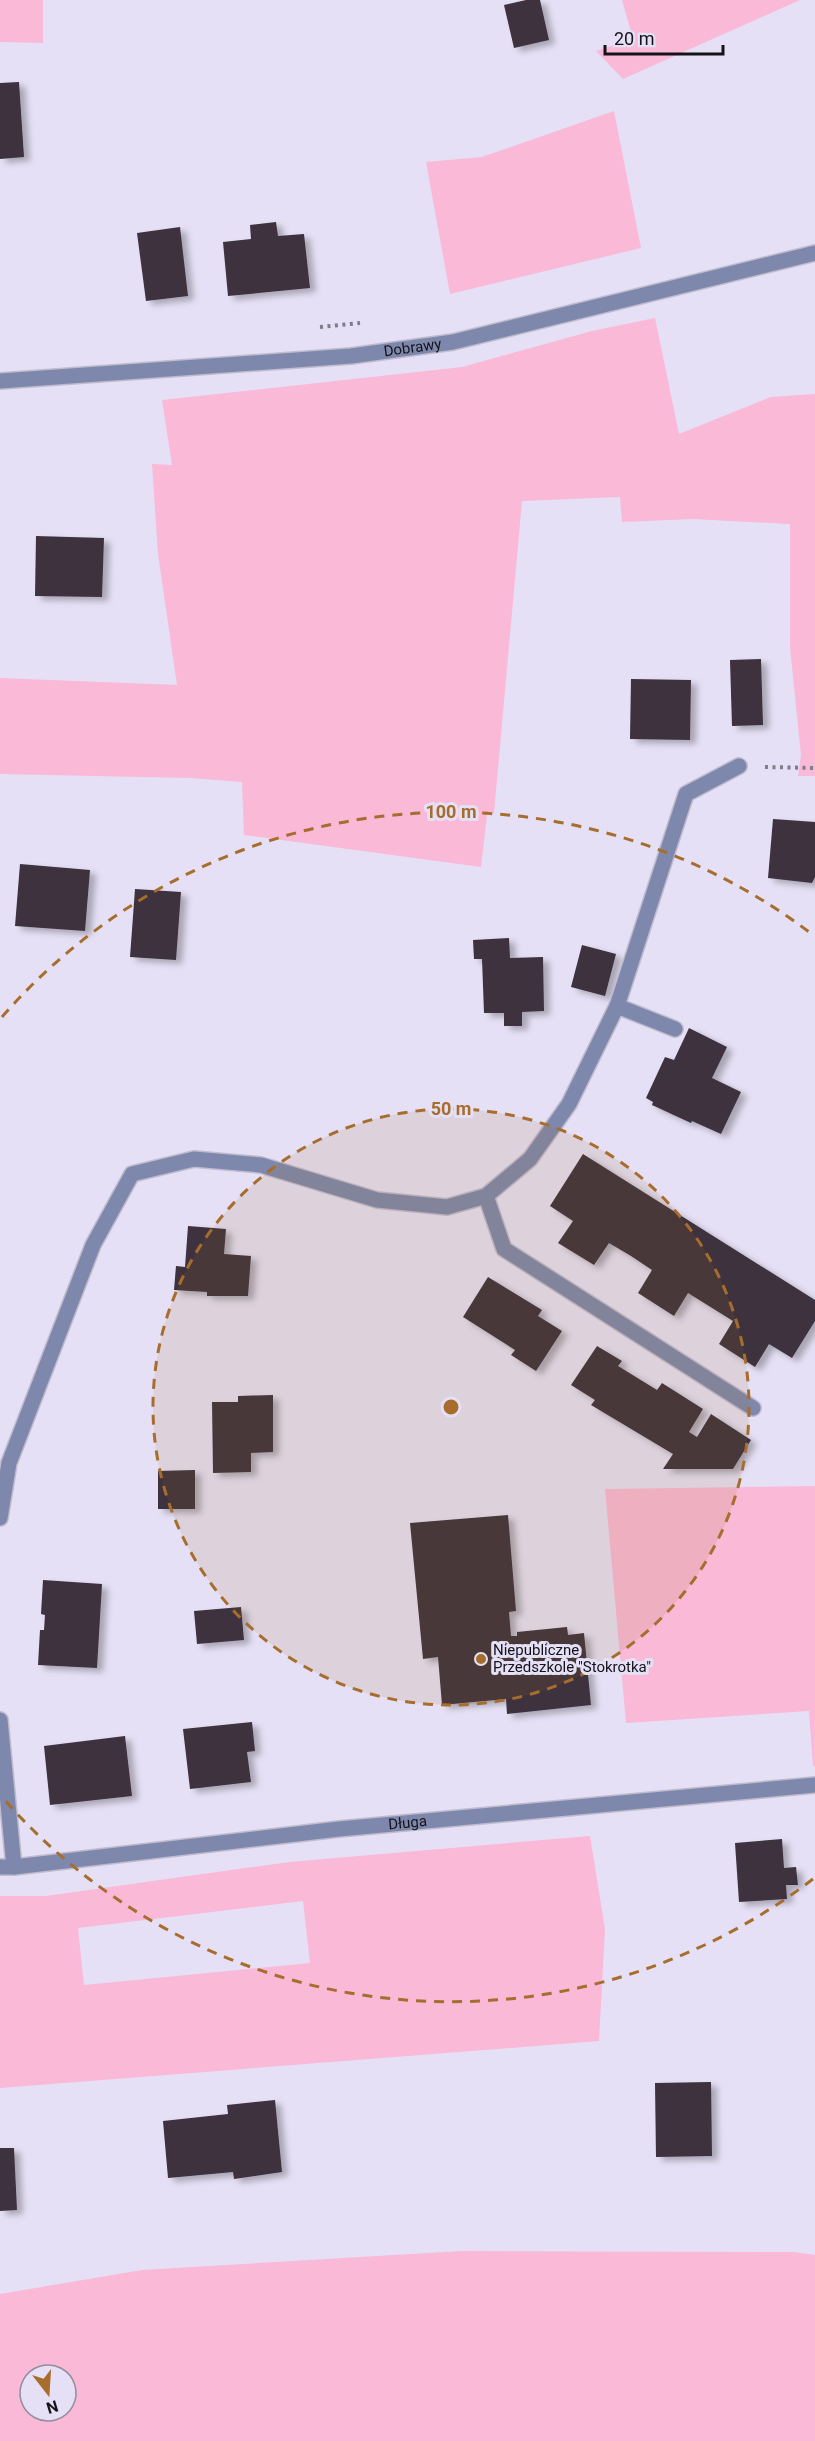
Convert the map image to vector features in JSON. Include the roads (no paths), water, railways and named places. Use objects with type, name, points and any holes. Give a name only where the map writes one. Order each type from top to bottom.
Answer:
[{"type":"street","name":"Dobrawy","points":[[0,381],[351,356],[453,342],[815,253]]},
{"type":"street","points":[[0,1518],[9,1463],[93,1245],[132,1174],[194,1159],[261,1165],[377,1200],[447,1207],[486,1196],[530,1159],[569,1104],[617,1006],[686,794],[739,766]]},
{"type":"street","points":[[617,1006],[675,1029]]},
{"type":"street","points":[[486,1196],[504,1249],[753,1408]]},
{"type":"street","points":[[0,1720],[7,1867]]},
{"type":"street","name":"Długa","points":[[7,1867],[339,1829],[815,1785]]},
{"type":"place","name":"Niepubliczne Przedszkole \"Stokrotka\"","points":[[481,1659]]}]
